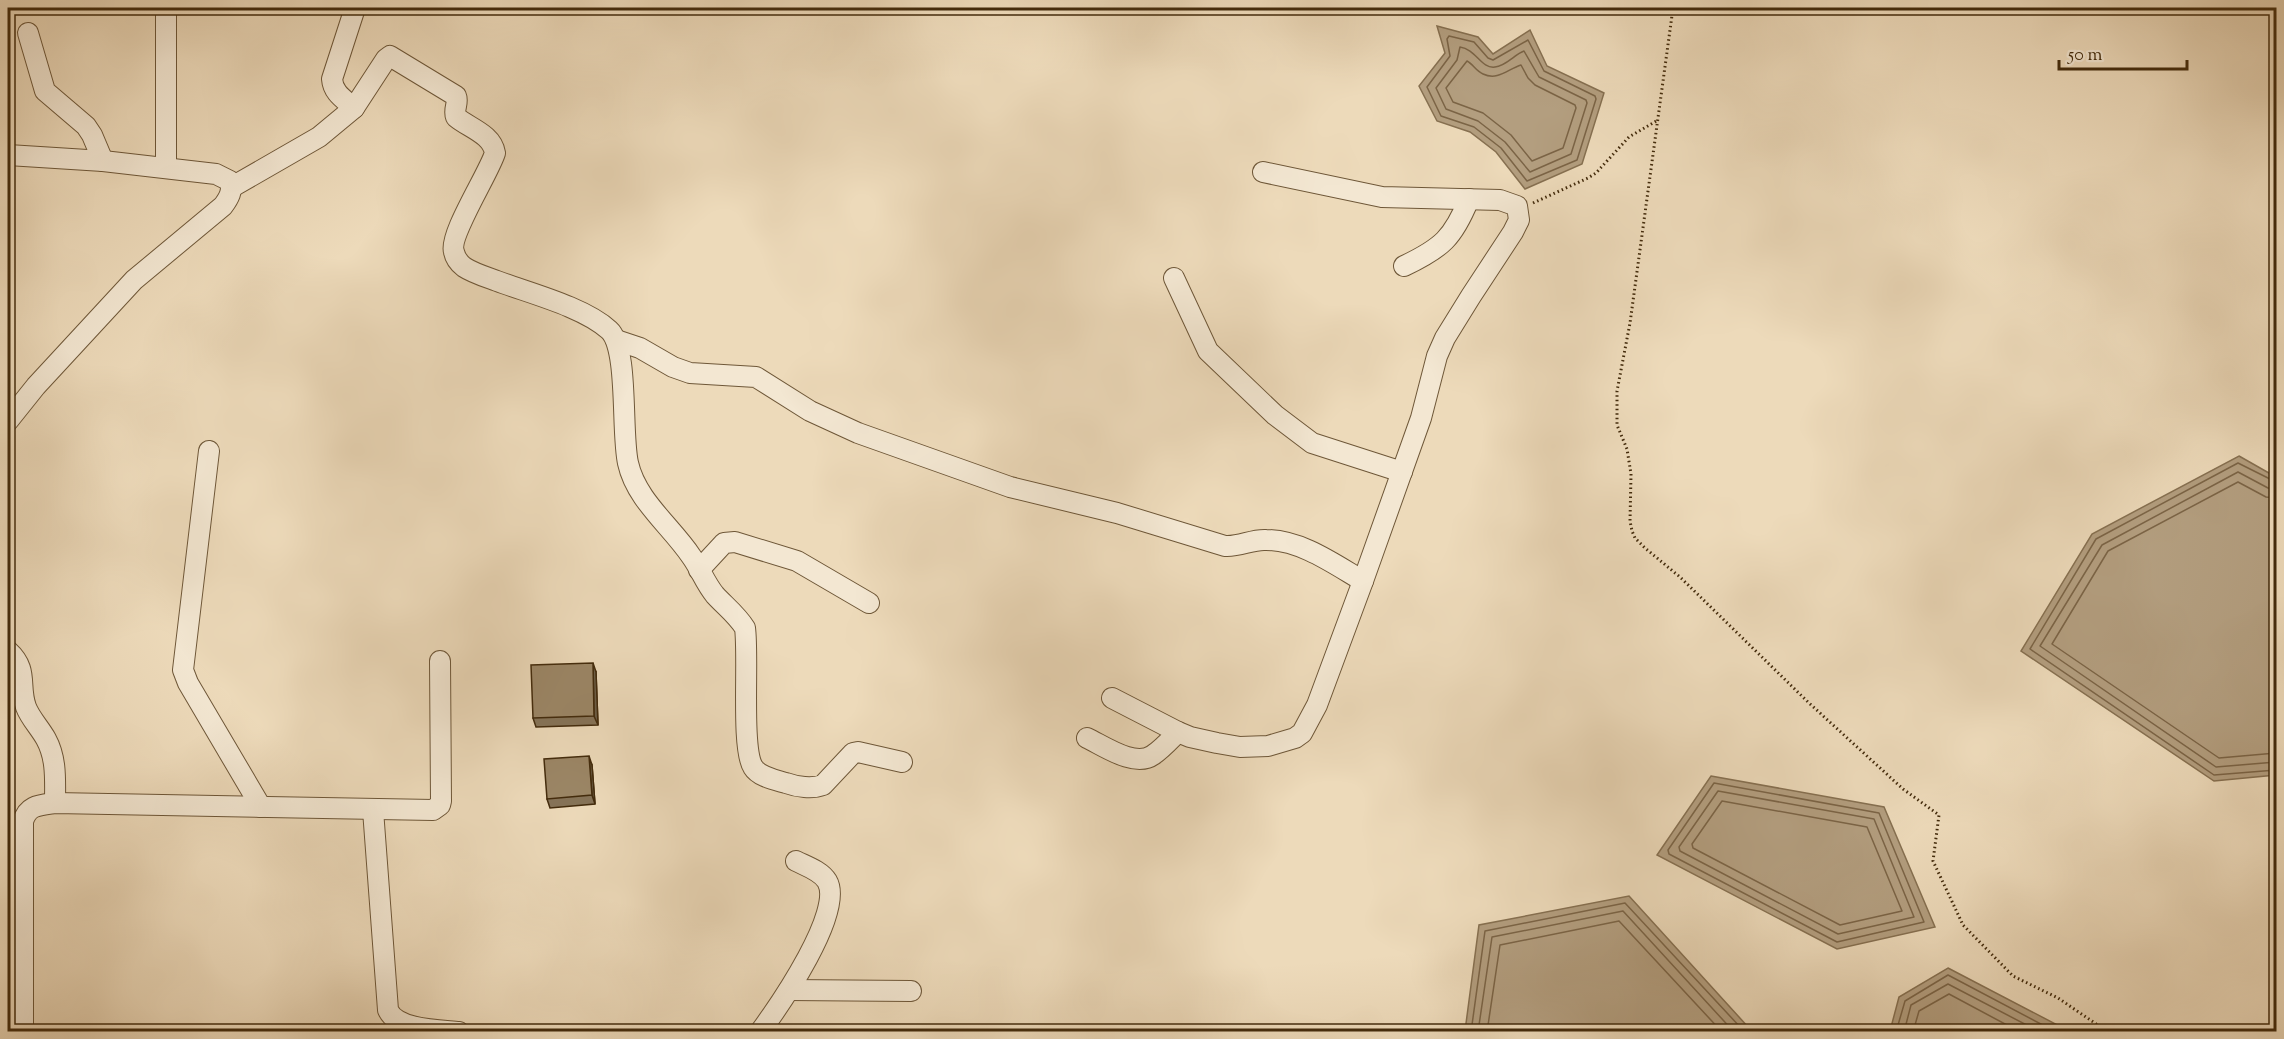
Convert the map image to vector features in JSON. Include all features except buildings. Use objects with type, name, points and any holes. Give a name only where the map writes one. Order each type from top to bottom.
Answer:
[{"type":"street","points":[[166,8],[166,167]]},
{"type":"street","points":[[354,108],[337,93],[332,79],[355,8]]},
{"type":"street","points":[[28,33],[45,91],[86,126],[103,161]]},
{"type":"street","points":[[232,187],[319,137],[354,108],[390,56],[456,96],[454,113],[456,117],[483,134],[492,143],[495,153],[455,235],[452,246],[458,261],[464,267],[481,275],[578,311],[610,331],[616,340],[621,358],[625,441],[633,477],[640,492],[692,556],[715,595],[741,620],[745,628],[748,742],[753,766],[759,773],[792,785],[818,787],[823,785],[853,753],[858,752],[902,762]]},
{"type":"street","points":[[8,155],[103,161],[216,174],[230,181],[232,187],[229,198],[223,206],[134,280],[36,386],[8,421]]},
{"type":"street","points":[[1112,698],[1190,737],[1240,747],[1268,746],[1296,738],[1302,733],[1317,705],[1363,581],[1421,418],[1441,347],[1471,296],[1505,247],[1519,220],[1517,206],[1508,201],[1382,197],[1263,172]]},
{"type":"street","points":[[1404,266],[1428,255],[1445,242],[1461,219],[1469,199]]},
{"type":"street","points":[[1174,279],[1208,351],[1275,415],[1312,443],[1402,472]]},
{"type":"street","points":[[616,340],[640,348],[673,367],[690,373],[756,376],[810,411],[858,433],[1010,487],[1117,513],[1225,546],[1234,547],[1262,539],[1289,542],[1363,581]]},
{"type":"street","points":[[209,451],[183,669],[188,683],[261,807]]},
{"type":"street","points":[[699,570],[724,543],[735,542],[797,561],[869,603]]},
{"type":"street","points":[[8,651],[20,666],[26,708],[47,740],[52,754],[55,771],[55,803]]},
{"type":"street","points":[[23,1032],[15,978],[24,822],[28,810],[33,806],[55,803],[433,810],[440,805],[440,661]]},
{"type":"street","points":[[1087,738],[1127,757],[1142,760],[1152,757],[1178,732]]},
{"type":"street","points":[[373,810],[387,1010],[396,1021],[405,1024],[459,1032]]},
{"type":"street","points":[[760,1032],[789,990],[828,913],[830,888],[822,875],[796,861]]},
{"type":"street","points":[[789,990],[911,991]]},
{"type":"path","points":[[1673,8],[1630,323],[1617,391],[1617,425],[1630,462],[1630,521],[1635,538],[1680,577],[1809,703],[1903,789],[1939,815],[1933,861],[1963,926],[2013,976],[2058,999],[2108,1032]]},
{"type":"path","points":[[1518,210],[1596,173],[1629,137],[1658,120]]},
{"type":"water","points":[[1437,26],[1478,37],[1493,54],[1530,30],[1547,66],[1604,93],[1582,164],[1525,189],[1496,152],[1470,132],[1437,121],[1419,86],[1445,53]]},
{"type":"water","points":[[2239,456],[2276,477],[2276,775],[2214,781],[2021,651],[2092,534]]},
{"type":"water","points":[[1711,776],[1884,807],[1935,927],[1837,949],[1657,855]]},
{"type":"water","points":[[1629,896],[1749,1028],[1746,1031],[1465,1031],[1479,925]]},
{"type":"water","points":[[1948,968],[2068,1031],[1890,1031],[1899,997]]}]
